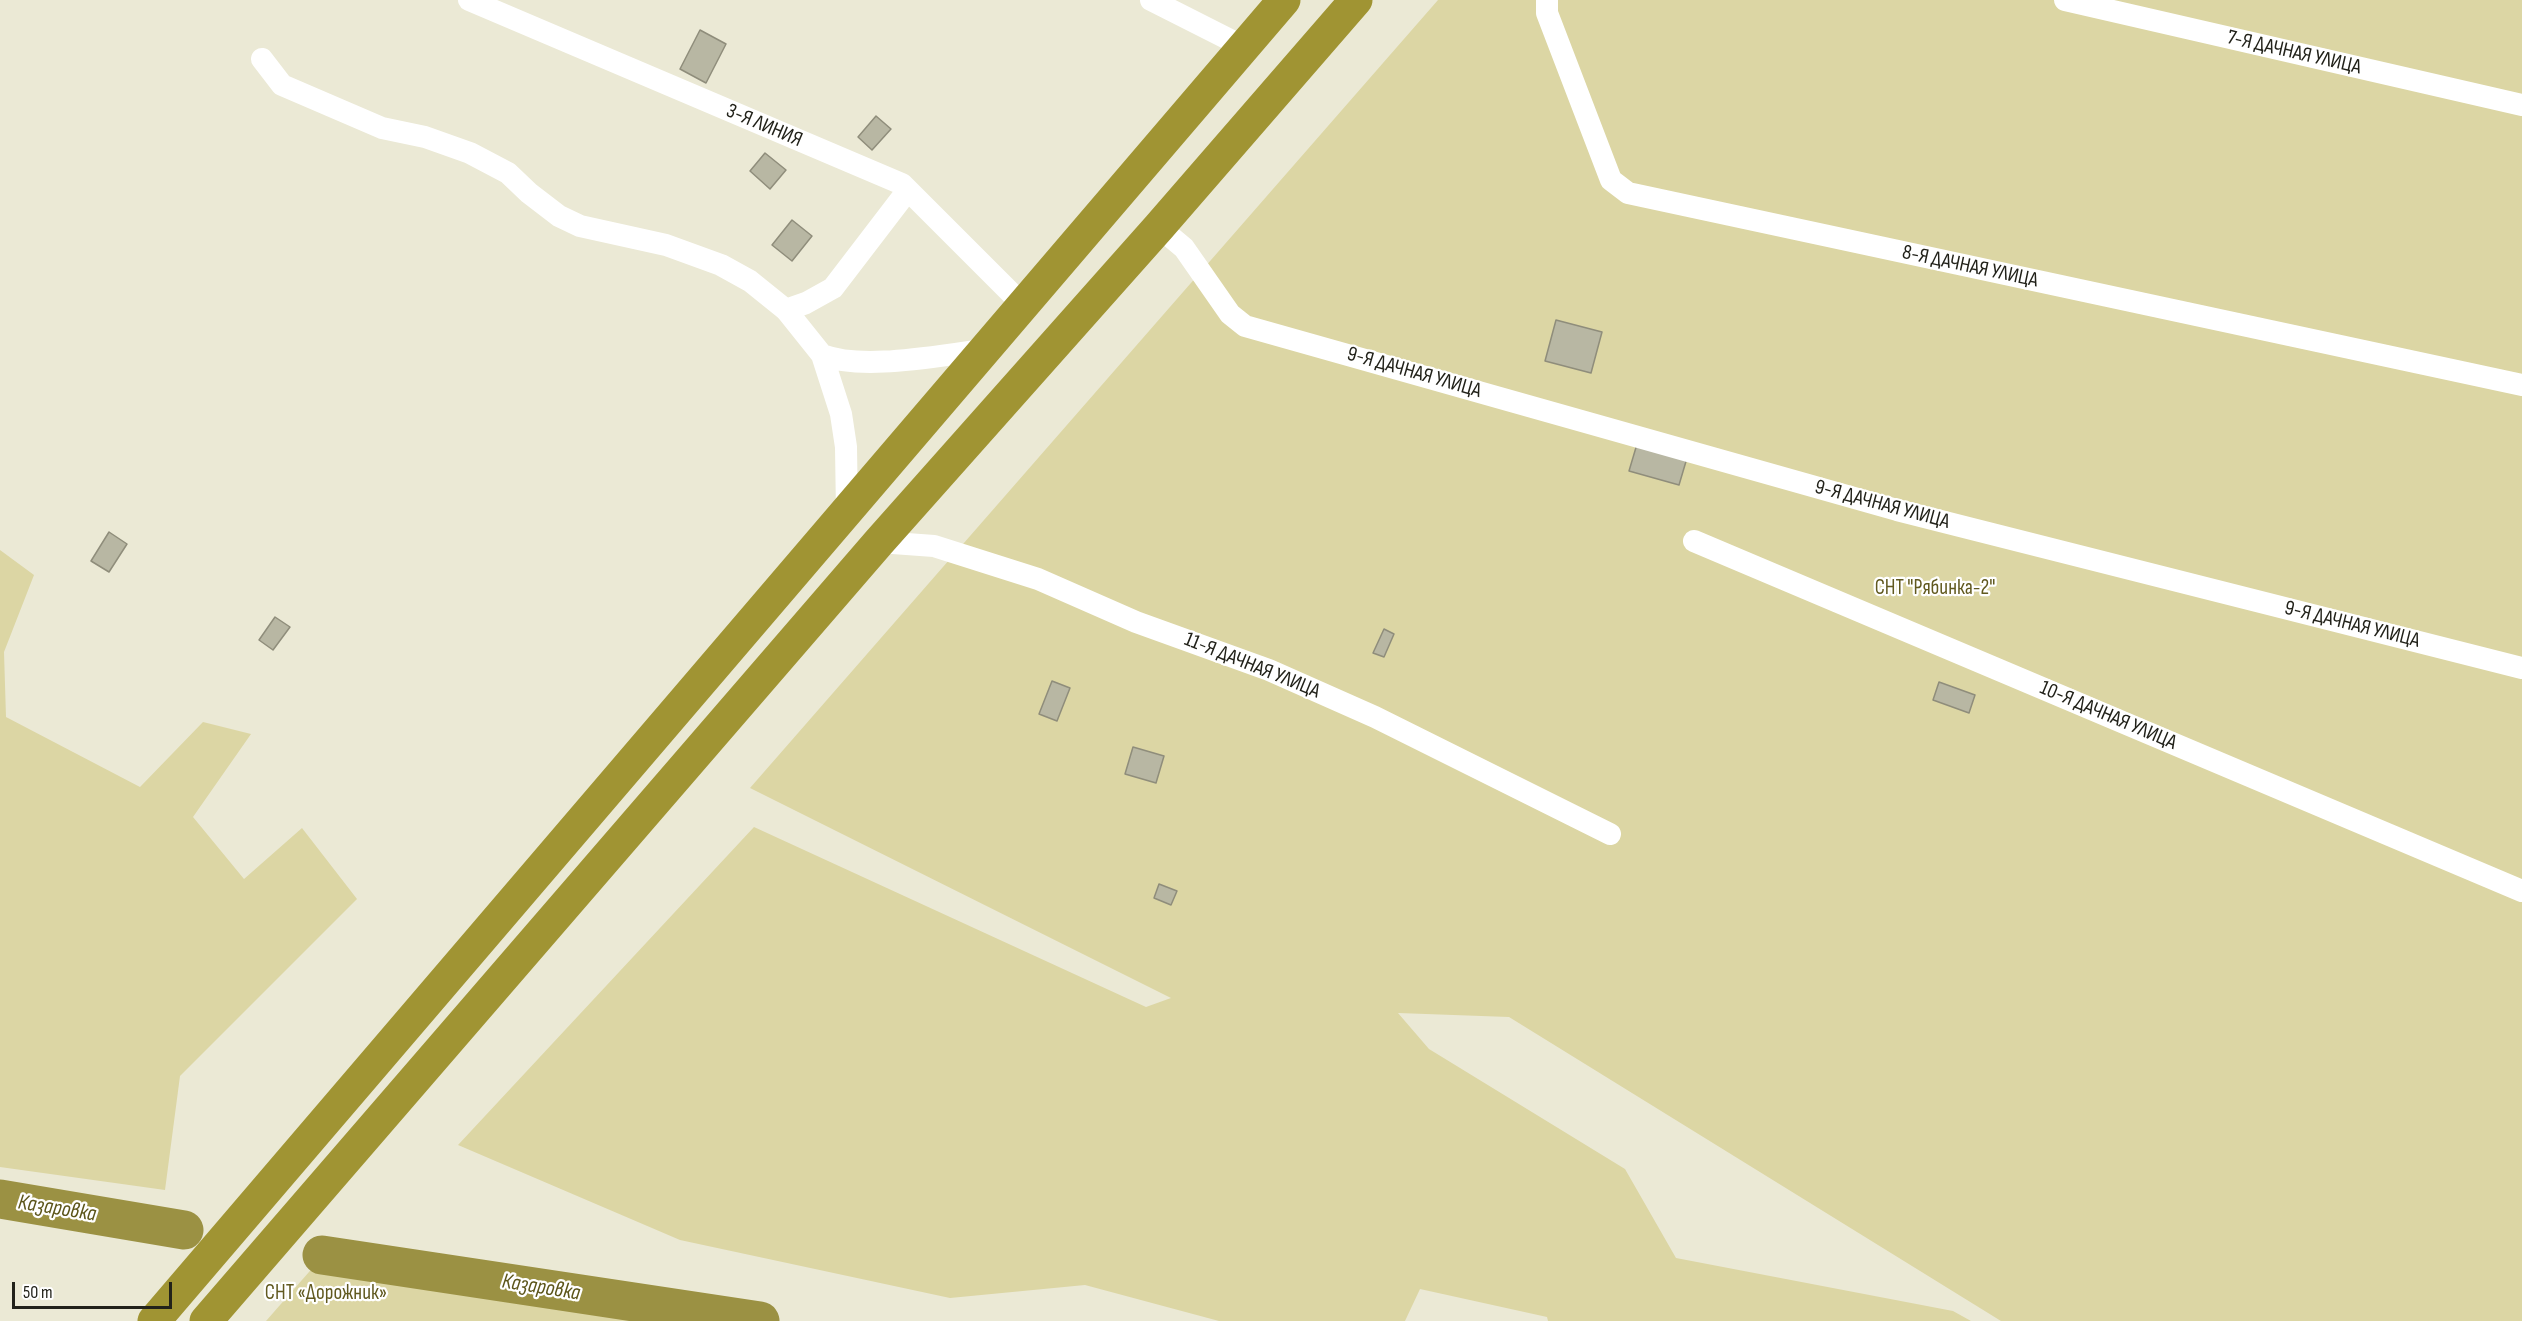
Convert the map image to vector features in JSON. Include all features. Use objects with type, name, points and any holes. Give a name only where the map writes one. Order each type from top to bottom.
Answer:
[{"type":"highway","points":[[154,1321],[548,857],[847,513],[1284,0]]},
{"type":"highway","points":[[206,1321],[879,542],[1159,227],[1356,0]]},
{"type":"street","name":"3-Я ЛИНИЯ","points":[[469,0],[902,184],[1023,305]]},
{"type":"street","points":[[1151,0],[1244,47]]},
{"type":"street","name":"8-Я ДАЧНАЯ УЛИЦА","points":[[1547,0],[1547,13],[1611,180],[1628,193],[2522,385]]},
{"type":"street","name":"7-Я ДАЧНАЯ УЛИЦА","points":[[2065,0],[2522,105]]},
{"type":"street","points":[[262,59],[282,85],[382,128],[425,137],[470,153],[508,173],[559,216],[580,226],[656,243],[721,265],[750,281],[786,310],[822,355],[841,414],[846,447],[847,513]]},
{"type":"street","points":[[786,310],[806,303],[833,288],[908,190]]},
{"type":"street","name":"9-Я ДАЧНАЯ УЛИЦА","points":[[1159,227],[1184,248],[1230,314],[1245,326],[1897,510],[2522,668]]},
{"type":"street","points":[[822,355],[839,362],[865,363],[985,350]]},
{"type":"street","name":"10-Я ДАЧНАЯ УЛИЦА","points":[[1694,541],[2522,891]]},
{"type":"street","name":"11-Я ДАЧНАЯ УЛИЦА","points":[[879,542],[934,546],[1038,579],[1136,622],[1269,670],[1375,717],[1610,834]]},
{"type":"green space","name":"СНТ \"Рябинка-2\"","points":[[1438,0],[2522,0],[2522,1321],[2001,1321],[1509,1017],[1398,1013],[1429,1049],[1625,1169],[1676,1258],[1953,1311],[1971,1321],[1548,1321],[1547,1317],[1420,1289],[1405,1321],[1219,1321],[1085,1285],[950,1298],[680,1240],[458,1145],[754,827],[1146,1007],[1171,998],[750,788]]},
{"type":"green space","points":[[0,550],[34,575],[4,652],[6,717],[140,787],[203,722],[251,734],[193,817],[244,879],[302,828],[357,899],[180,1076],[165,1190],[0,1167]]},
{"type":"green space","name":"СНТ «Дорожник»","points":[[316,1264],[697,1321],[266,1321]]},
{"type":"building","points":[[700,30],[726,44],[706,83],[680,69]]},
{"type":"building","points":[[876,116],[891,129],[872,150],[858,137]]},
{"type":"building","points":[[765,153],[786,170],[770,189],[750,171]]},
{"type":"building","points":[[792,220],[812,236],[792,261],[772,245]]},
{"type":"building","points":[[1556,320],[1602,332],[1591,373],[1545,361]]},
{"type":"building","points":[[1637,444],[1687,458],[1679,485],[1629,471]]},
{"type":"building","points":[[109,532],[127,544],[109,572],[91,561]]},
{"type":"building","points":[[275,617],[290,627],[273,650],[259,640]]},
{"type":"building","points":[[1384,629],[1394,634],[1384,657],[1373,653]]},
{"type":"building","points":[[1052,681],[1070,688],[1057,721],[1039,714]]},
{"type":"building","points":[[1939,682],[1975,695],[1969,713],[1933,700]]},
{"type":"building","points":[[1133,747],[1164,756],[1156,783],[1125,774]]},
{"type":"building","points":[[1159,884],[1177,891],[1171,905],[1154,898]]},
{"type":"waterway","name":"Казаровка","points":[[0,1199],[184,1230]]},
{"type":"waterway","name":"Казаровка","points":[[322,1255],[760,1321]]}]
